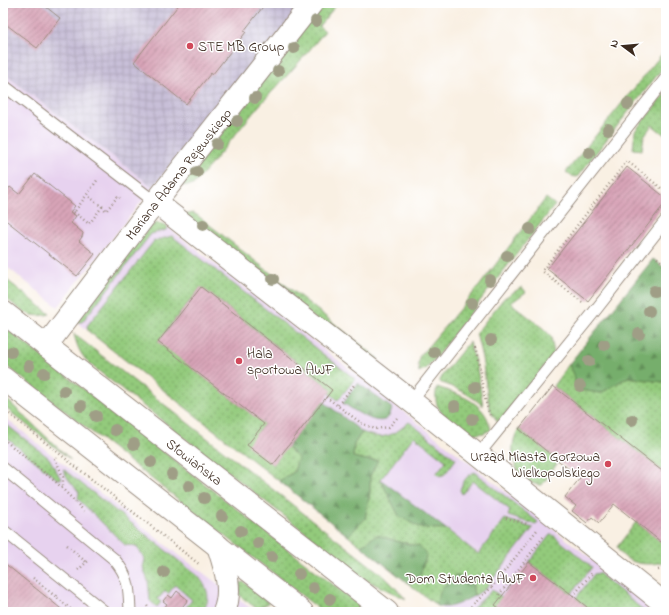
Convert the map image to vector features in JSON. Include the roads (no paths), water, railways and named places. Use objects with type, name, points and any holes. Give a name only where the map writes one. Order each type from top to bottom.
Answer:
[{"type":"street","name":"Mariana Adama Rejewskiego","points":[[46,346],[150,209],[312,3]]},
{"type":"street","points":[[150,209],[406,407],[478,455],[664,599]]},
{"type":"street","name":"Słowiańska","points":[[3,312],[387,612]]},
{"type":"street","points":[[3,378],[302,612]]},
{"type":"street","points":[[218,546],[226,573],[228,586],[226,607],[224,612]]},
{"type":"lane","points":[[406,407],[666,78]]},
{"type":"lane","points":[[3,85],[108,166],[150,209]]},
{"type":"lane","points":[[478,455],[594,312],[666,220]]},
{"type":"lane","points":[[3,468],[114,560],[122,569],[127,578],[130,612]]},
{"type":"lane","points":[[3,530],[105,612]]},
{"type":"place","name":"STE MB Group","points":[[190,46]]},
{"type":"place","name":"Hala sportowa AWF","points":[[239,361]]},
{"type":"place","name":"Urząd Miasta Gorzowa Wielkopolskiego","points":[[608,464]]},
{"type":"place","name":"Dom Studenta AWF","points":[[533,578]]}]
